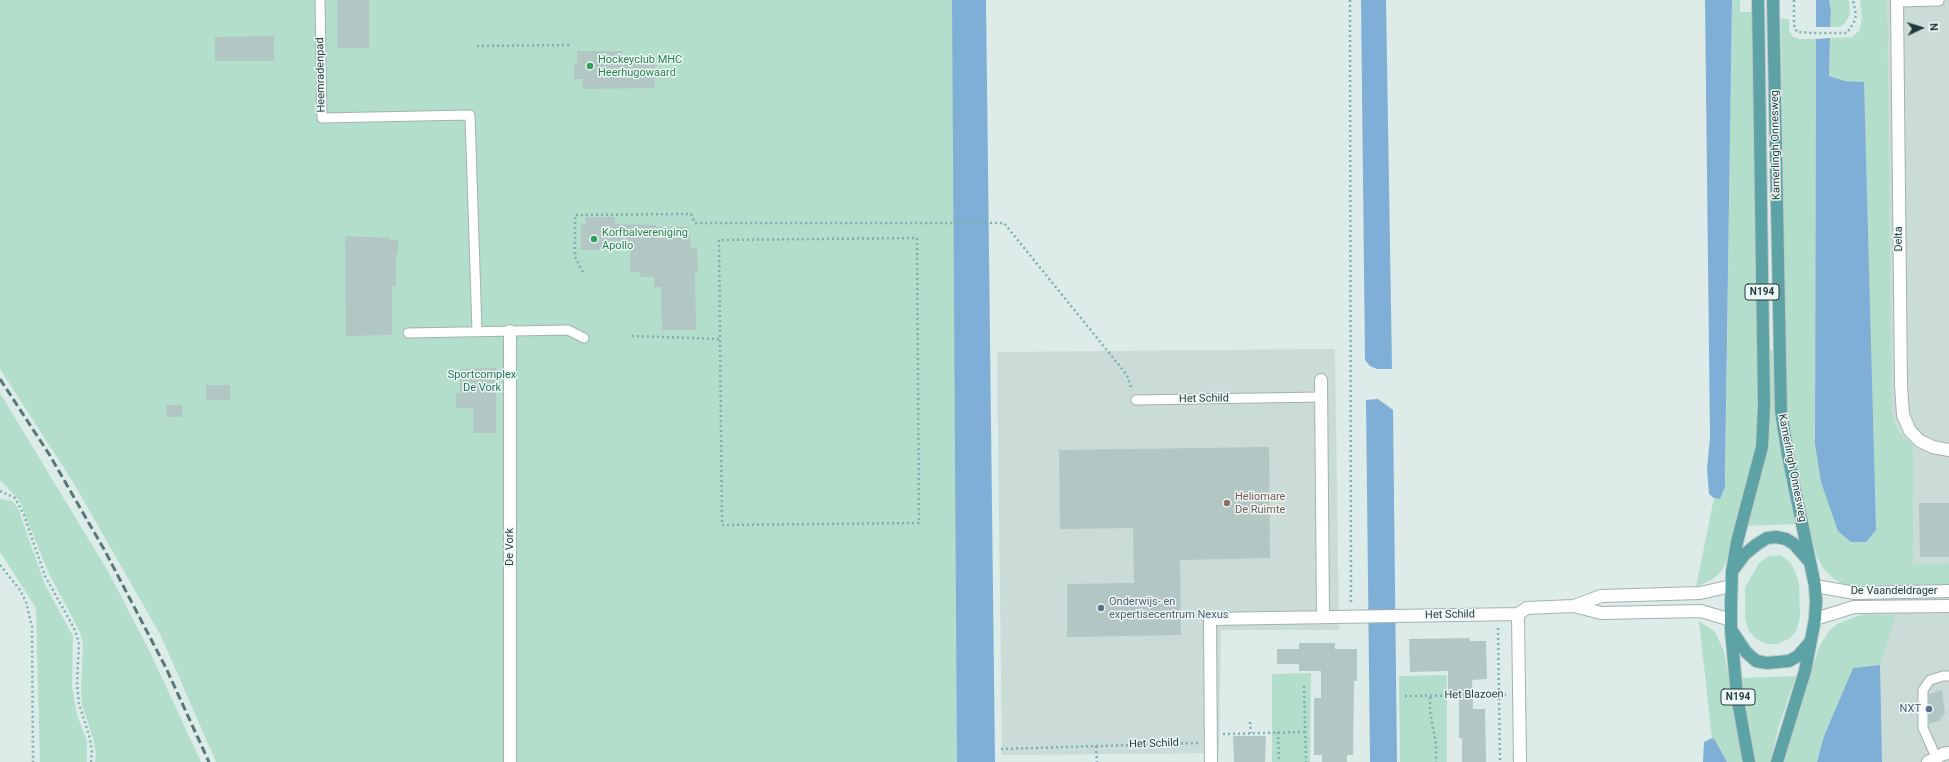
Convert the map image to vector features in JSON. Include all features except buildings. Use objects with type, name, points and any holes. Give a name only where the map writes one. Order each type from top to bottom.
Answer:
[{"type":"main road","name":"Kamerlingh Onnesweg","points":[[1749,762],[1738,696],[1731,625],[1731,586],[1737,542],[1762,447],[1764,406],[1758,0]]},
{"type":"main road","name":"Kamerlingh Onnesweg","points":[[1774,0],[1781,411],[1788,456],[1815,586],[1815,619],[1805,671],[1777,762]]},
{"type":"main road","name":"N194","points":[[1732,572],[1745,554],[1756,545],[1767,538],[1776,537],[1786,539],[1794,544],[1811,565]]},
{"type":"main road","name":"N194","points":[[1731,625],[1746,652],[1756,661],[1767,663],[1789,661],[1798,656],[1811,640]]},
{"type":"street","name":"Delta","points":[[1897,1],[1901,385],[1903,415],[1910,431],[1920,441],[1933,447],[1949,450]]},
{"type":"street","name":"De Vork","points":[[510,331],[510,762]]},
{"type":"street","points":[[1321,380],[1323,617]]},
{"type":"street","name":"Het Schild","points":[[1574,606],[1601,596],[1700,593],[1731,586]]},
{"type":"street","name":"De Vaandeldrager","points":[[1815,586],[1855,594],[1949,591]]},
{"type":"street","name":"Het Schild","points":[[1211,762],[1210,619],[1518,614],[1526,608],[1574,606],[1601,613],[1701,611],[1731,625]]},
{"type":"street","name":"De Vaandeldrager","points":[[1815,619],[1854,607],[1949,606]]},
{"type":"street","name":"Het Blazoen","points":[[1518,614],[1520,762]]},
{"type":"street","points":[[1932,759],[1949,753]]},
{"type":"lane","name":"Heemradenpad","points":[[320,0],[322,118],[470,115],[477,332]]},
{"type":"lane","points":[[1897,1],[1939,1]]},
{"type":"lane","points":[[408,333],[568,330],[584,338]]},
{"type":"lane","name":"Het Schild","points":[[1136,400],[1321,397]]},
{"type":"lane","points":[[1932,759],[1923,728],[1923,690],[1930,680],[1943,676],[1949,676]]},
{"type":"path","points":[[1350,0],[1355,617]]},
{"type":"path","points":[[1794,0],[1794,26],[1798,32],[1847,33],[1851,29],[1856,15],[1853,0]]},
{"type":"path","points":[[477,46],[572,45]]},
{"type":"path","points":[[583,272],[575,257],[575,215],[691,214],[695,223],[1004,223],[1126,375],[1136,400]]},
{"type":"path","points":[[917,238],[920,523],[722,525],[720,339],[719,240],[917,238]]},
{"type":"path","points":[[632,336],[720,339]]},
{"type":"path","points":[[0,491],[15,498],[24,515],[45,576],[74,628],[79,642],[77,685],[79,704],[89,735],[92,751],[91,762]]},
{"type":"path","points":[[0,564],[16,583],[23,595],[32,627],[34,762]]},
{"type":"path","points":[[1490,627],[1498,626],[1500,762]]},
{"type":"path","points":[[1304,686],[1306,762]]},
{"type":"path","name":"Het Blazoen","points":[[1405,696],[1430,697],[1519,694]]},
{"type":"path","name":"Het Blazoen","points":[[1430,697],[1430,711],[1436,744],[1436,762]]},
{"type":"path","points":[[1250,722],[1251,733]]},
{"type":"path","points":[[1278,732],[1279,762]]},
{"type":"path","name":"Het Schild","points":[[1001,749],[1096,746],[1211,738],[1251,733],[1306,732]]},
{"type":"path","points":[[1096,746],[1097,762]]},
{"type":"shaded area","points":[[1862,0],[1949,0],[1949,762],[1850,762],[1863,708],[1859,517]]},
{"type":"shaded area","points":[[1335,349],[1339,630],[1221,630],[1219,753],[1002,755],[997,352]]},
{"type":"green space","name":"Sportcomplex De Vork","points":[[0,0],[956,0],[964,762],[216,762],[161,636],[73,482],[0,369]]},
{"type":"green space","points":[[1732,0],[1740,0],[1740,12],[1752,12],[1758,436],[1747,486],[1726,562],[1721,572],[1713,579],[1696,587],[1714,498],[1720,499],[1725,487]]},
{"type":"green space","points":[[1829,0],[1849,0],[1850,15],[1840,27],[1830,27],[1831,12]]},
{"type":"green space","points":[[1860,0],[1887,0],[1892,409],[1894,422],[1901,434],[1913,446],[1913,564],[1949,563],[1949,585],[1853,587],[1842,584],[1834,579],[1823,568],[1817,557],[1798,486],[1789,425],[1785,384],[1781,19],[1789,19],[1789,30],[1793,37],[1799,39],[1816,39],[1815,444],[1876,530],[1864,83],[1845,81],[1829,76],[1830,38],[1852,37],[1860,30],[1862,16]]},
{"type":"green space","points":[[1773,350],[1776,421],[1796,524],[1745,526],[1755,495],[1768,351]]},
{"type":"green space","points":[[0,393],[109,573],[152,656],[201,762],[95,762],[96,754],[93,738],[82,705],[81,690],[83,644],[80,632],[49,574],[19,500],[0,480]]},
{"type":"green space","points":[[0,499],[12,501],[18,508],[45,585],[73,636],[72,686],[77,715],[87,741],[87,762],[40,762],[36,608],[0,552]]},
{"type":"green space","points":[[1780,555],[1790,562],[1799,583],[1800,617],[1796,631],[1790,638],[1777,644],[1767,644],[1755,638],[1749,631],[1745,618],[1745,588],[1759,563],[1769,556]]},
{"type":"green space","points":[[1860,615],[1896,615],[1880,665],[1853,668],[1824,736],[1817,762],[1784,762],[1797,712],[1820,645],[1829,631],[1837,624]]},
{"type":"green space","points":[[1699,621],[1715,632],[1724,651],[1743,762],[1727,762],[1715,740],[1712,738]]},
{"type":"green space","points":[[1311,673],[1310,762],[1272,762],[1272,674]]},
{"type":"green space","points":[[1447,675],[1447,762],[1400,762],[1399,676]]},
{"type":"green space","points":[[1796,676],[1779,726],[1770,762],[1756,762],[1741,678]]},
{"type":"water","points":[[952,0],[986,0],[995,762],[957,762]]},
{"type":"water","points":[[1361,0],[1386,0],[1392,369],[1377,369],[1370,366],[1365,360]]},
{"type":"water","points":[[1705,0],[1732,0],[1725,487],[1720,499],[1714,498],[1709,494],[1707,468],[1710,438]]},
{"type":"water","points":[[1816,0],[1829,0],[1831,12],[1830,27],[1816,27]]},
{"type":"water","points":[[1830,38],[1829,76],[1845,81],[1864,82],[1876,530],[1866,542],[1851,542],[1838,531],[1821,482],[1815,444],[1816,39]]},
{"type":"water","points":[[1378,399],[1393,410],[1397,762],[1370,762],[1366,400]]},
{"type":"water","points":[[1880,665],[1882,762],[1817,762],[1824,736],[1853,668]]},
{"type":"water","points":[[1712,738],[1715,740],[1727,762],[1703,762],[1704,742]]},
{"type":"railway","points":[[0,379],[49,454],[105,551],[166,668],[209,762]]},
{"type":"place","name":"Hockeyclub MHC Heerhugowaard","points":[[590,66]]},
{"type":"place","name":"Korfbalvereniging Apollo","points":[[594,239]]},
{"type":"place","name":"Heliomare De Ruimte","points":[[1227,503]]},
{"type":"place","name":"Onderwijs- en expertisecentrum Nexus","points":[[1101,608]]},
{"type":"place","name":"NXT","points":[[1929,709]]}]
